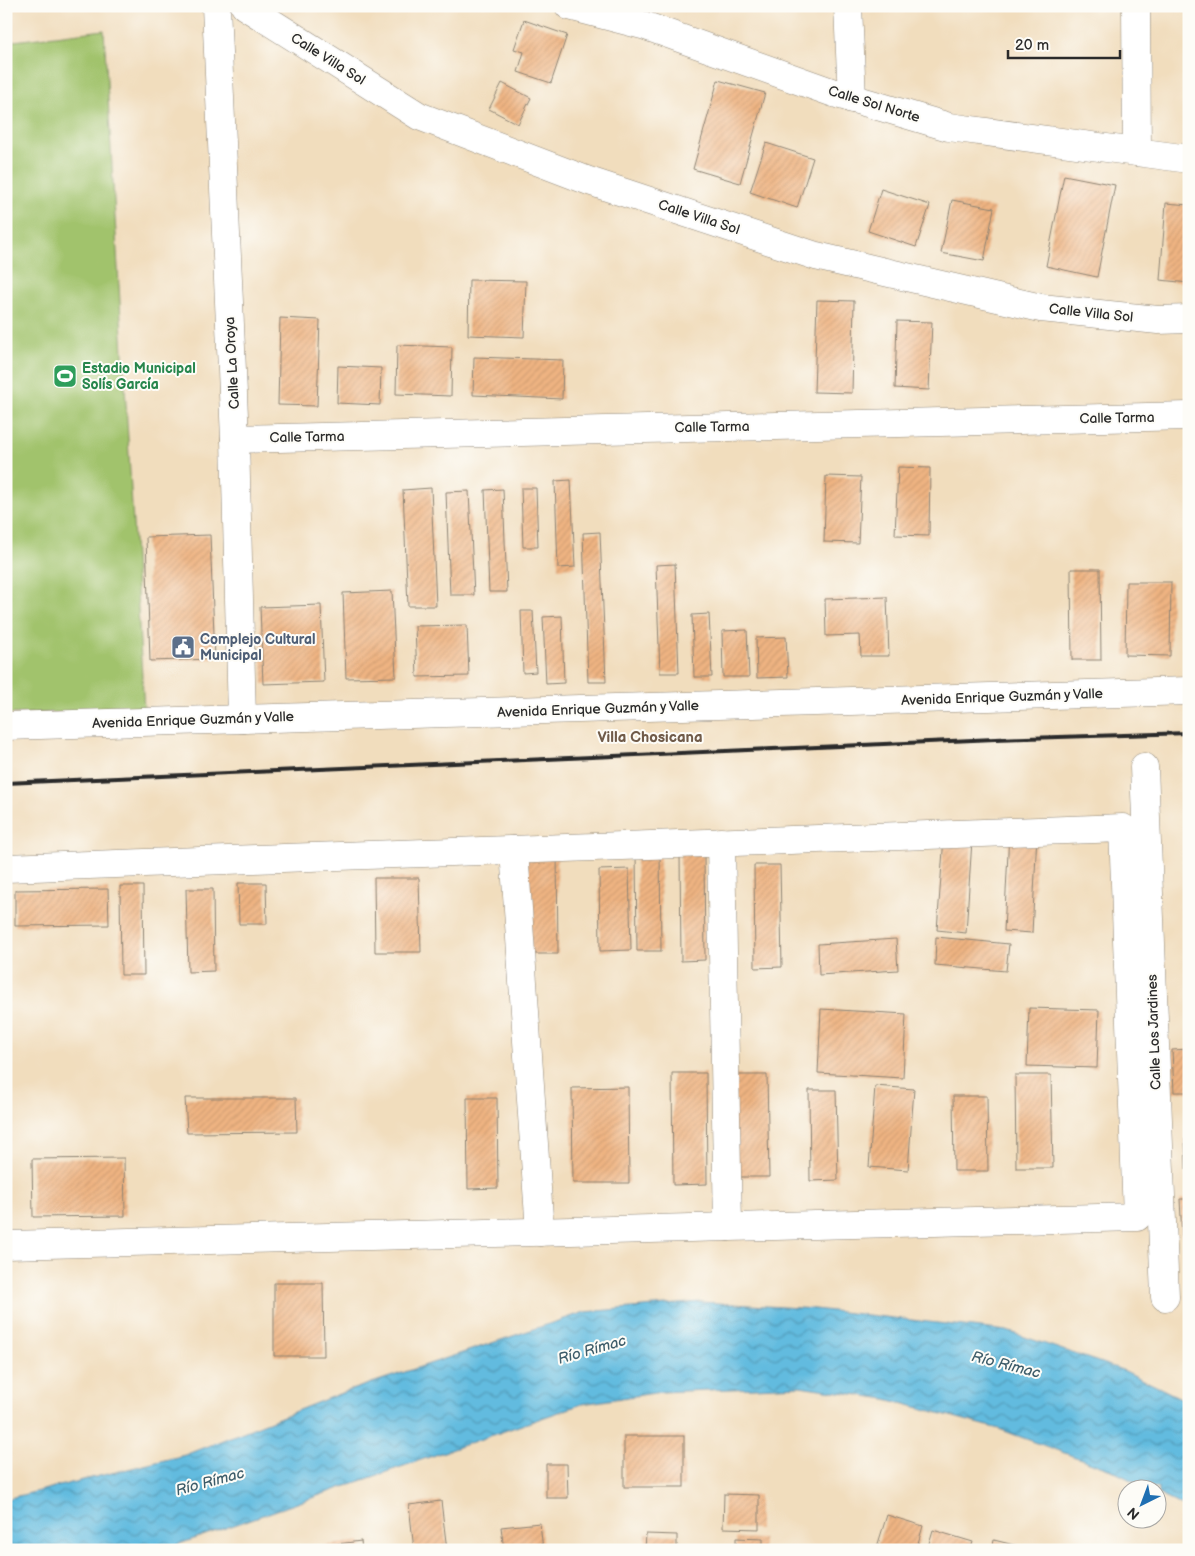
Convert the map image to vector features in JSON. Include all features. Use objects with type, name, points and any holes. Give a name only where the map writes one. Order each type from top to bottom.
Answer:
[{"type":"street","name":"Calle La Oroya","points":[[216,6],[235,439],[242,719]]},
{"type":"street","name":"Calle Villa Sol","points":[[245,6],[420,116],[589,181],[816,256],[1042,308],[1158,320],[1189,320]]},
{"type":"street","name":"Calle Sol Norte","points":[[569,6],[644,16],[852,99],[949,127],[1189,159]]},
{"type":"street","points":[[848,6],[852,99]]},
{"type":"street","points":[[1136,6],[1136,152]]},
{"type":"street","name":"Calle Tarma","points":[[235,439],[1189,416]]},
{"type":"street","name":"Avenida Enrique Guzmán y Valle","points":[[6,726],[1189,691]]},
{"type":"street","name":"Calle Los Jardines","points":[[1144,767],[1165,1297]]},
{"type":"street","points":[[6,868],[1123,828],[1137,1217],[6,1245]]},
{"type":"street","points":[[721,842],[728,1227]]},
{"type":"street","points":[[514,850],[540,1232]]},
{"type":"green space","name":"Estadio Municipal Solís García","points":[[104,30],[144,710],[6,714],[6,42]]},
{"type":"water","name":"Río Rímac","points":[[701,1302],[815,1309],[1007,1331],[1125,1371],[1189,1402],[1189,1509],[1168,1499],[1168,1478],[1127,1478],[1111,1470],[999,1429],[886,1399],[800,1386],[661,1392],[582,1404],[162,1550],[6,1550],[6,1499],[185,1455],[339,1394],[585,1312]]},
{"type":"building","points":[[524,20],[567,35],[551,83],[518,72],[524,52],[514,49]]},
{"type":"building","points":[[718,80],[765,93],[740,183],[693,169]]},
{"type":"building","points":[[502,83],[531,98],[518,124],[489,109]]},
{"type":"building","points":[[766,143],[813,158],[797,208],[750,192]]},
{"type":"building","points":[[1064,175],[1115,185],[1097,277],[1046,266]]},
{"type":"building","points":[[881,189],[930,205],[916,247],[868,231]]},
{"type":"building","points":[[952,200],[994,208],[984,261],[941,253]]},
{"type":"building","points":[[1166,203],[1189,205],[1189,283],[1160,280]]},
{"type":"building","points":[[469,280],[526,281],[524,337],[468,335]]},
{"type":"building","points":[[817,300],[854,301],[852,393],[814,392]]},
{"type":"building","points":[[280,318],[320,320],[317,406],[278,405]]},
{"type":"building","points":[[897,321],[932,322],[929,390],[895,388]]},
{"type":"building","points":[[397,345],[452,347],[451,396],[396,394]]},
{"type":"building","points":[[474,357],[563,360],[562,399],[473,395]]},
{"type":"building","points":[[338,366],[381,368],[380,405],[337,403]]},
{"type":"building","points":[[898,467],[930,468],[929,536],[895,535]]},
{"type":"building","points":[[826,476],[861,477],[858,543],[824,542]]},
{"type":"building","points":[[571,480],[575,567],[558,568],[555,481]]},
{"type":"building","points":[[431,488],[436,606],[408,606],[403,490]]},
{"type":"building","points":[[521,488],[536,488],[538,547],[523,547]]},
{"type":"building","points":[[503,489],[507,592],[489,592],[485,490]]},
{"type":"building","points":[[469,491],[474,595],[450,595],[446,492]]},
{"type":"building","points":[[600,532],[606,682],[588,682],[583,533]]},
{"type":"building","points":[[210,535],[215,659],[150,661],[146,537]]},
{"type":"building","points":[[675,564],[679,673],[660,673],[656,565]]},
{"type":"building","points":[[1071,569],[1100,569],[1101,660],[1072,660]]},
{"type":"building","points":[[1126,582],[1171,582],[1170,656],[1125,655]]},
{"type":"building","points":[[392,591],[396,677],[346,678],[343,593]]},
{"type":"building","points":[[887,597],[889,656],[861,656],[860,635],[826,636],[825,599]]},
{"type":"building","points":[[321,605],[324,682],[263,684],[260,607]]},
{"type":"building","points":[[521,611],[533,611],[536,672],[523,673]]},
{"type":"building","points":[[709,614],[712,677],[694,677],[692,615]]},
{"type":"building","points":[[562,616],[564,683],[546,684],[543,617]]},
{"type":"building","points":[[467,625],[469,676],[417,677],[415,626]]},
{"type":"building","points":[[747,630],[749,677],[723,677],[722,631]]},
{"type":"building","points":[[786,637],[788,677],[757,678],[756,638]]},
{"type":"building","points":[[1009,833],[1037,834],[1032,933],[1004,931]]},
{"type":"building","points":[[944,837],[972,840],[966,933],[937,930]]},
{"type":"building","points":[[660,851],[661,951],[637,951],[636,852]]},
{"type":"building","points":[[557,852],[558,954],[525,954],[523,853]]},
{"type":"building","points":[[680,854],[704,854],[705,960],[681,961]]},
{"type":"building","points":[[754,865],[780,865],[782,967],[755,968]]},
{"type":"building","points":[[629,869],[631,950],[600,951],[599,870]]},
{"type":"building","points":[[374,878],[419,878],[421,952],[375,952]]},
{"type":"building","points":[[238,883],[266,883],[267,924],[239,924]]},
{"type":"building","points":[[120,886],[143,886],[144,975],[121,975]]},
{"type":"building","points":[[108,889],[109,925],[15,926],[15,890]]},
{"type":"building","points":[[186,889],[213,889],[214,971],[188,972]]},
{"type":"building","points":[[936,937],[1009,944],[1006,971],[935,965]]},
{"type":"building","points":[[896,939],[898,970],[819,975],[818,944]]},
{"type":"building","points":[[1029,1008],[1099,1010],[1097,1068],[1027,1066]]},
{"type":"building","points":[[821,1009],[906,1014],[903,1078],[818,1073]]},
{"type":"building","points":[[1189,1049],[1189,1092],[1174,1092],[1172,1050]]},
{"type":"building","points":[[672,1073],[706,1073],[707,1184],[673,1185]]},
{"type":"building","points":[[725,1075],[767,1075],[769,1177],[727,1177]]},
{"type":"building","points":[[1015,1075],[1051,1075],[1053,1168],[1016,1168]]},
{"type":"building","points":[[875,1086],[914,1089],[908,1170],[869,1167]]},
{"type":"building","points":[[628,1087],[629,1183],[573,1183],[572,1088]]},
{"type":"building","points":[[809,1090],[836,1090],[838,1180],[810,1181]]},
{"type":"building","points":[[953,1096],[987,1096],[988,1171],[954,1171]]},
{"type":"building","points":[[185,1098],[296,1098],[297,1132],[187,1133]]},
{"type":"building","points":[[467,1098],[497,1098],[498,1188],[468,1189]]},
{"type":"building","points":[[1186,1102],[1189,1102],[1189,1119],[1187,1119]]},
{"type":"building","points":[[1185,1139],[1189,1139],[1189,1169],[1186,1169]]},
{"type":"building","points":[[124,1158],[125,1216],[33,1217],[32,1159]]},
{"type":"building","points":[[1180,1199],[1189,1199],[1189,1237],[1182,1237]]},
{"type":"building","points":[[274,1283],[323,1283],[324,1356],[274,1356]]},
{"type":"building","points":[[624,1436],[684,1436],[684,1487],[624,1487]]},
{"type":"building","points":[[546,1464],[567,1464],[568,1498],[546,1498]]},
{"type":"building","points":[[724,1494],[759,1495],[759,1529],[723,1528]]},
{"type":"building","points":[[441,1501],[447,1550],[414,1550],[409,1505]]},
{"type":"building","points":[[887,1515],[923,1526],[916,1550],[876,1550]]},
{"type":"building","points":[[540,1523],[543,1550],[504,1550],[501,1527]]},
{"type":"building","points":[[933,1530],[973,1542],[970,1550],[927,1550]]},
{"type":"building","points":[[646,1534],[677,1535],[677,1550],[645,1550]]},
{"type":"building","points":[[736,1538],[763,1539],[763,1550],[736,1550]]},
{"type":"building","points":[[994,1540],[1030,1549],[1030,1550],[992,1550]]},
{"type":"building","points":[[361,1541],[362,1550],[323,1550],[322,1546]]},
{"type":"railway","points":[[6,783],[995,739],[1189,733]]},
{"type":"place","name":"Estadio Municipal Solís García","points":[[65,376]]},
{"type":"place","name":"Complejo Cultural Municipal","points":[[183,647]]},
{"type":"district","name":"Villa Chosicana","points":[[650,737]]}]
